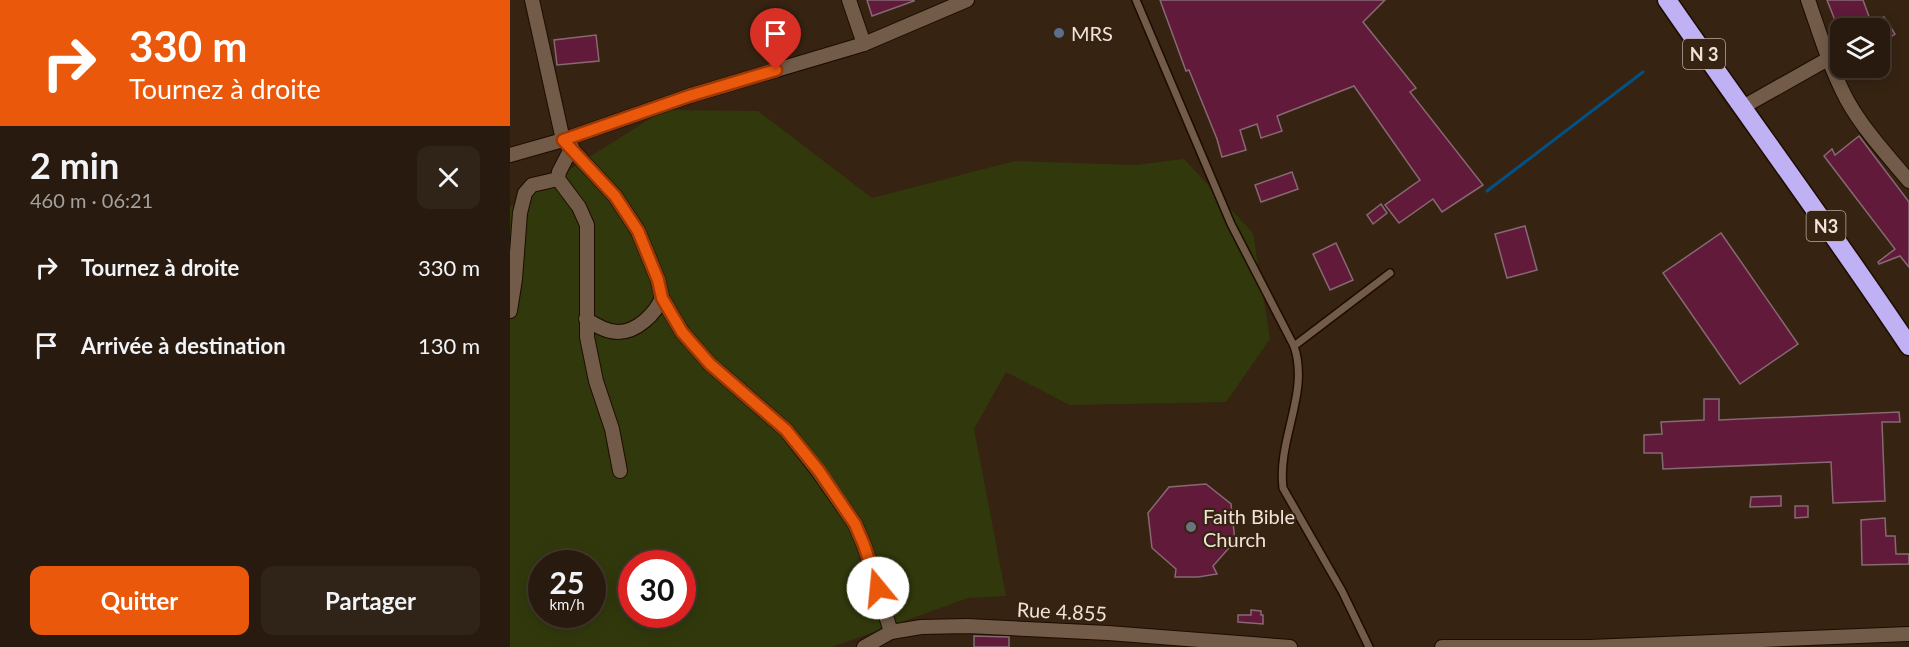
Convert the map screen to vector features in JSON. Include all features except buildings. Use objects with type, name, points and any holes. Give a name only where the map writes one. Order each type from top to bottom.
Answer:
[{"type":"highway","name":"N 3","points":[[1667,0],[1741,108]]},
{"type":"highway","name":"N3","points":[[1741,108],[1858,270],[1909,346]]},
{"type":"street","points":[[532,0],[568,144],[615,196],[638,231],[658,280],[662,298],[682,332],[710,364],[786,430],[819,471],[855,524],[891,632]]},
{"type":"street","points":[[849,0],[864,44]]},
{"type":"street","points":[[510,155],[568,144],[689,96],[864,44],[968,0]]},
{"type":"street","points":[[1808,0],[1828,59],[1847,101],[1880,147],[1909,181]]},
{"type":"street","points":[[1741,108],[1828,59]]},
{"type":"street","points":[[568,144],[558,179],[579,207],[587,225],[586,319],[596,381],[612,429],[620,471]]},
{"type":"street","points":[[510,311],[520,213],[525,193],[532,185],[558,179]]},
{"type":"street","points":[[586,319],[616,333],[626,331],[652,315],[662,298]]},
{"type":"street","name":"Rue 4.855","points":[[864,647],[891,632],[921,627],[968,626],[1108,633],[1290,647]]},
{"type":"street","points":[[1108,633],[1109,647]]},
{"type":"street","points":[[1442,647],[1656,646],[1909,634]]},
{"type":"lane","points":[[1137,0],[1231,224],[1300,361],[1299,388],[1282,462],[1283,488],[1342,591],[1369,647]]},
{"type":"lane","points":[[1294,346],[1390,273]]},
{"type":"green space","points":[[664,110],[758,111],[872,198],[1015,161],[1136,165],[1184,159],[1253,233],[1270,339],[1226,402],[1070,405],[1006,372],[974,429],[1006,596],[968,598],[832,647],[510,647],[510,207]]},
{"type":"waterway","points":[[1487,191],[1643,72]]},
{"type":"place","name":"MRS","points":[[1059,33]]},
{"type":"place","name":"Faith Bible Church","points":[[1191,527]]},
{"type":"route","points":[[776,70],[689,96],[563,140],[572,147],[615,196],[638,231],[658,280],[662,298],[682,332],[710,364],[786,430],[819,471],[855,524],[878,588]]}]
